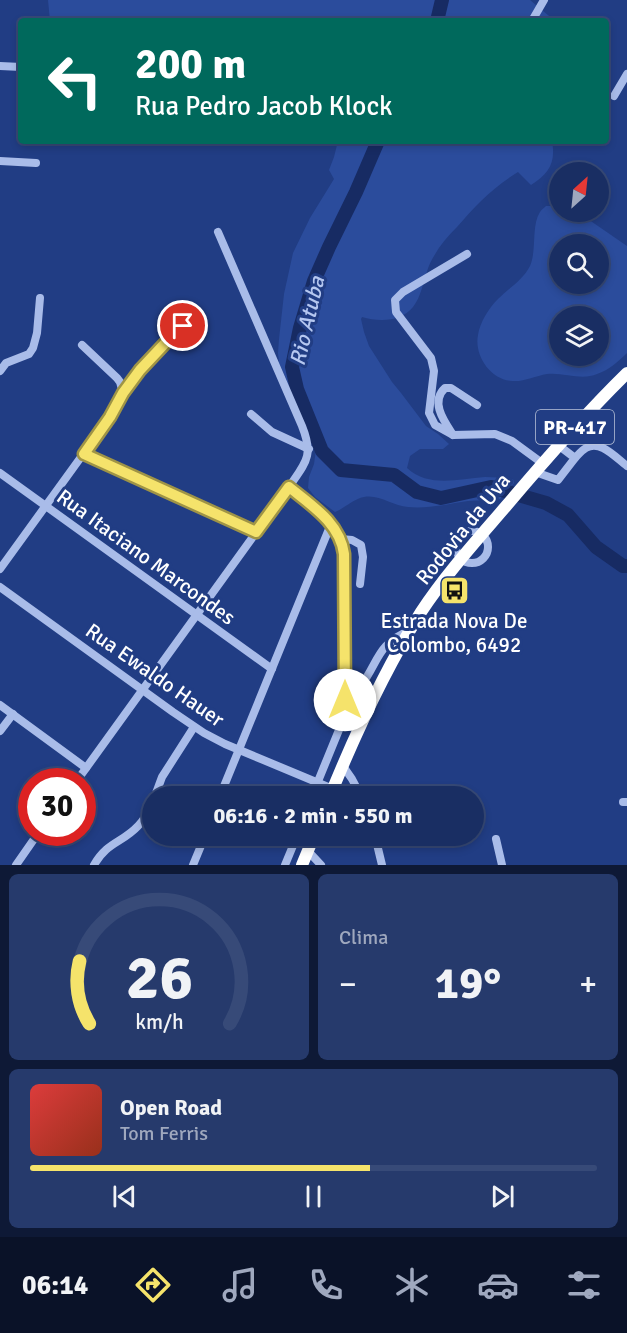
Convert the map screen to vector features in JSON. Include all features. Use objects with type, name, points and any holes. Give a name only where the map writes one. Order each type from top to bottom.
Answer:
[{"type":"highway","name":"Rodovia da Uva","points":[[334,786],[374,696],[436,591],[558,445],[627,373]]},
{"type":"highway","points":[[302,865],[310,846]]},
{"type":"street","points":[[534,18],[543,0]]},
{"type":"street","points":[[0,66],[18,67]]},
{"type":"street","points":[[614,96],[627,74]]},
{"type":"street","points":[[0,161],[36,163]]},
{"type":"street","points":[[0,705],[86,768],[303,467],[308,455],[308,442],[218,232]]},
{"type":"street","points":[[467,254],[403,292],[395,300],[396,312],[431,358],[434,371],[429,413],[435,425],[453,435],[495,434],[512,441],[538,468],[558,480],[587,447],[596,446],[604,449],[627,466]]},
{"type":"street","points":[[0,371],[6,363],[28,354],[33,348],[37,333],[40,298]]},
{"type":"street","points":[[0,569],[84,454],[140,370],[177,331],[193,320]]},
{"type":"street","points":[[82,345],[117,378],[123,393]]},
{"type":"street","points":[[453,435],[441,417],[438,402],[441,392],[445,388],[451,388],[477,405]]},
{"type":"street","points":[[251,414],[272,432],[309,449]]},
{"type":"street","points":[[558,445],[575,458]]},
{"type":"street","points":[[84,454],[256,532]]},
{"type":"street","name":"Rua Itaciano Marcondes","points":[[0,473],[272,669]]},
{"type":"street","points":[[289,487],[331,524],[341,539],[344,554],[345,700],[341,725],[317,786]]},
{"type":"street","points":[[224,786],[331,524]]},
{"type":"street","points":[[460,560],[469,564],[478,563],[485,558],[488,550],[487,542],[482,534]]},
{"type":"street","points":[[341,539],[352,540],[361,545],[363,556],[360,584]]},
{"type":"street","name":"Rua Ewaldo Hauer","points":[[0,587],[194,727],[215,739],[322,786]]},
{"type":"street","points":[[345,700],[361,686],[385,645],[411,630]]},
{"type":"street","points":[[0,731],[13,714]]},
{"type":"street","points":[[159,786],[194,727]]},
{"type":"street","points":[[343,766],[356,786]]},
{"type":"street","points":[[94,865],[108,847],[142,821]]},
{"type":"street","points":[[496,839],[502,865]]},
{"type":"street","points":[[16,865],[29,846]]},
{"type":"street","points":[[193,865],[201,846]]},
{"type":"street","points":[[285,865],[293,846]]},
{"type":"street","points":[[377,846],[382,865]]},
{"type":"street","points":[[308,851],[321,865]]},
{"type":"shaded area","points":[[48,0],[530,0],[551,18],[50,18]]},
{"type":"shaded area","points":[[337,144],[552,144],[552,161],[549,162],[547,172],[531,185],[518,172],[509,178],[478,204],[444,241],[428,268],[417,301],[408,312],[396,318],[375,320],[362,317],[361,319],[369,346],[392,382],[426,426],[449,444],[443,449],[420,449],[410,456],[407,468],[425,478],[434,480],[485,477],[513,479],[514,483],[500,499],[415,507],[364,497],[335,512],[315,497],[308,488],[316,450],[279,363],[278,353],[284,294],[293,253],[310,218],[334,179],[329,170]]},
{"type":"shaded area","points":[[549,206],[549,222],[592,222],[627,246],[627,353],[610,368],[591,376],[553,374],[521,381],[504,380],[491,371],[481,358],[477,343],[479,330],[491,307],[520,280],[530,266],[537,218],[540,212]]},
{"type":"waterway","name":"Rio Atuba","points":[[438,18],[442,0]]},
{"type":"waterway","name":"Rio Atuba","points":[[377,144],[314,281],[300,328],[292,367],[297,389],[322,451],[341,470],[394,475],[417,492],[441,498],[491,487],[546,503],[568,515],[596,547],[623,566],[627,566]]},
{"type":"place","name":"Estrada Nova De Colombo, 6492","points":[[454,590]]},
{"type":"route","points":[[183,326],[140,370],[84,454],[256,532],[289,487],[321,514],[337,531],[343,546],[345,700]]}]
